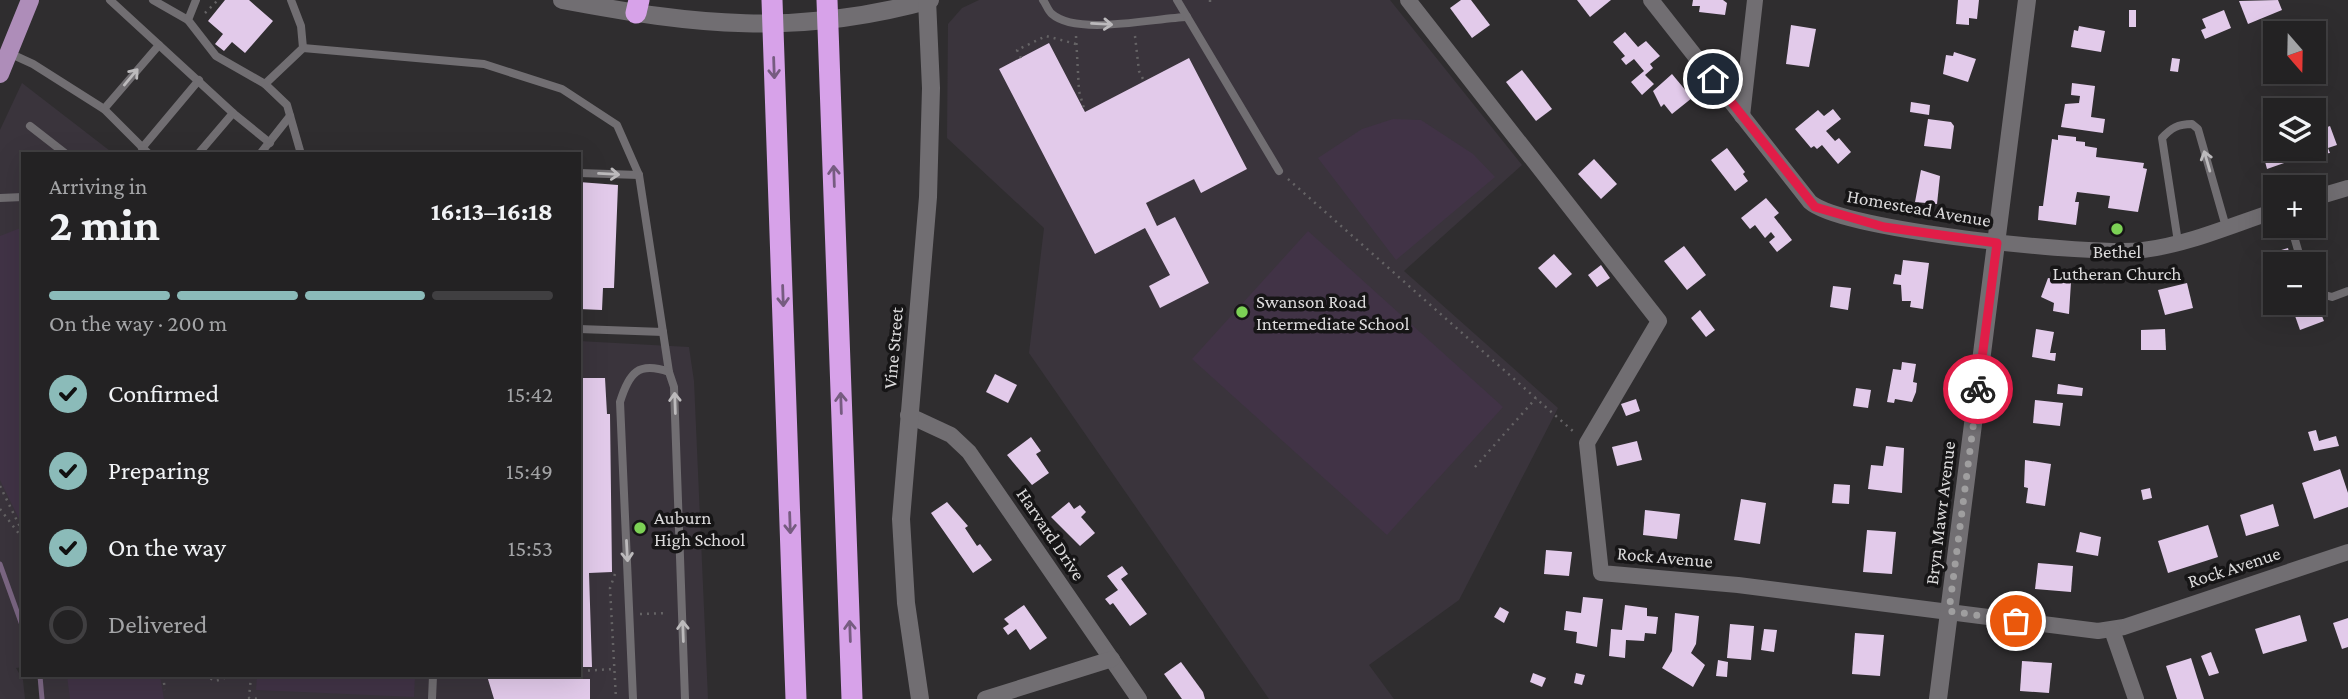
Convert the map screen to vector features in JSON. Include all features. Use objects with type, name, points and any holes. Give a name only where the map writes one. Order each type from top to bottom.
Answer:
[{"type":"highway","points":[[772,0],[796,699]]},
{"type":"highway","points":[[827,0],[852,699]]},
{"type":"main road","points":[[0,74],[30,0]]},
{"type":"street","points":[[562,0],[637,7],[716,23],[779,25],[887,11],[928,0]]},
{"type":"street","name":"Vine Street","points":[[920,699],[901,547],[908,415],[929,173],[928,0]]},
{"type":"street","points":[[1408,0],[1660,321],[1587,443]]},
{"type":"street","name":"Homestead Avenue","points":[[1651,0],[1810,202],[1824,212],[1884,227],[1997,243],[2118,252],[2149,250],[2263,215]]},
{"type":"street","points":[[1742,116],[1755,0]]},
{"type":"street","name":"Bryn Mawr Avenue","points":[[1938,699],[2027,0]]},
{"type":"street","points":[[2326,194],[2348,188]]},
{"type":"street","name":"Harvard Drive","points":[[908,415],[951,435],[965,446],[1139,699]]},
{"type":"street","name":"Rock Avenue","points":[[1587,443],[1601,573],[1738,585],[1949,611],[2068,629],[2112,630],[2348,552]]},
{"type":"street","points":[[2112,630],[2136,699]]},
{"type":"street","points":[[992,698],[1112,659]]},
{"type":"lane","points":[[110,0],[233,113],[270,143]]},
{"type":"lane","points":[[153,0],[188,20],[216,56],[265,84],[287,105],[300,152]]},
{"type":"lane","points":[[188,20],[197,0]]},
{"type":"lane","points":[[291,0],[301,26],[303,48]]},
{"type":"lane","points":[[1043,0],[1051,14],[1077,22],[1135,23],[1187,17]]},
{"type":"lane","points":[[1177,0],[1279,171]]},
{"type":"lane","points":[[104,109],[159,45]]},
{"type":"lane","points":[[265,84],[303,48],[484,64],[562,89],[617,125],[639,176],[668,372],[674,387],[685,699]]},
{"type":"lane","points":[[9,53],[33,64],[104,109],[147,152]]},
{"type":"lane","points":[[142,148],[200,80]]},
{"type":"lane","points":[[200,152],[233,113]]},
{"type":"lane","points":[[262,152],[290,116]]},
{"type":"lane","points":[[2178,242],[2162,138],[2169,129],[2181,124],[2192,124],[2198,129],[2226,227]]},
{"type":"lane","points":[[30,126],[63,152]]},
{"type":"lane","points":[[581,173],[639,176]]},
{"type":"lane","points":[[0,198],[21,197]]},
{"type":"lane","points":[[2326,295],[2332,297],[2348,291]]},
{"type":"lane","points":[[581,329],[663,332]]},
{"type":"lane","points":[[633,699],[620,402],[626,382],[636,371],[651,366],[668,372]]},
{"type":"lane","points":[[432,699],[433,677]]},
{"type":"path","points":[[203,14],[217,0],[222,4]]},
{"type":"path","points":[[1077,22],[1079,92],[1085,112]]},
{"type":"path","points":[[1135,23],[1135,50],[1144,81]]},
{"type":"path","points":[[1021,58],[1017,50],[1046,36],[1076,44]]},
{"type":"path","points":[[1279,171],[1587,443]]},
{"type":"path","points":[[1475,467],[1536,398]]},
{"type":"path","points":[[0,486],[21,529]]},
{"type":"path","points":[[0,509],[21,536]]},
{"type":"path","points":[[650,614],[668,613]]},
{"type":"path","points":[[581,671],[614,669]]},
{"type":"path","points":[[163,677],[165,690]]},
{"type":"path","points":[[206,677],[216,681],[227,677]]},
{"type":"path","points":[[251,677],[249,698],[260,699]]},
{"type":"shaded area","name":"Swanson Road Intermediate School","points":[[979,0],[1390,0],[1522,165],[1404,271],[1558,408],[1459,600],[1369,665],[1394,699],[1269,699],[1029,353],[1044,228],[947,138],[948,24],[962,8]]},
{"type":"shaded area","points":[[22,83],[111,152],[21,152],[21,667],[16,668],[23,680],[25,699],[0,699],[0,130]]},
{"type":"shaded area","points":[[1393,119],[1421,120],[1473,154],[1495,177],[1396,260],[1318,158],[1362,129]]},
{"type":"shaded area","points":[[21,228],[21,523],[0,480],[0,236]]},
{"type":"shaded area","points":[[1308,231],[1503,407],[1387,535],[1192,359]]},
{"type":"shaded area","name":"Auburn High School","points":[[581,341],[689,347],[694,381],[708,699],[44,699],[42,677],[581,677]]},
{"type":"shaded area","points":[[67,677],[160,677],[164,699],[70,699]]},
{"type":"shaded area","points":[[257,677],[415,677],[414,697],[256,690]]},
{"type":"building","points":[[225,0],[249,0],[273,21],[245,53],[232,42],[224,51],[215,44],[223,34],[208,21]]},
{"type":"building","points":[[1461,0],[1471,0],[1490,25],[1472,38],[1450,8]]},
{"type":"building","points":[[1577,0],[1611,0],[1590,17]]},
{"type":"building","points":[[1693,0],[1723,0],[1727,3],[1725,15],[1699,12],[1700,6],[1692,6]]},
{"type":"building","points":[[1958,0],[1979,0],[1977,19],[1969,18],[1969,25],[1956,24]]},
{"type":"building","points":[[2278,0],[2282,10],[2248,24],[2239,1]]},
{"type":"building","points":[[2129,10],[2136,10],[2136,27],[2129,27]]},
{"type":"building","points":[[2224,10],[2231,28],[2205,39],[2201,30],[2206,28],[2202,19]]},
{"type":"building","points":[[1791,25],[1816,29],[1809,67],[1786,64]]},
{"type":"building","points":[[2079,26],[2105,31],[2101,52],[2071,47],[2074,30],[2078,31]]},
{"type":"building","points":[[1625,32],[1638,47],[1646,41],[1660,56],[1650,64],[1653,68],[1645,75],[1654,84],[1642,95],[1631,82],[1644,71],[1634,59],[1626,65],[1621,59],[1625,56],[1613,42]]},
{"type":"building","points":[[1049,43],[1085,112],[1189,58],[1247,169],[1201,193],[1194,179],[1146,203],[1157,226],[1175,217],[1209,283],[1160,308],[1149,286],[1170,275],[1145,228],[1095,254],[999,69]]},
{"type":"building","points":[[1954,52],[1976,59],[1968,82],[1943,74],[1946,55],[1953,56]]},
{"type":"building","points":[[2172,58],[2180,59],[2178,72],[2170,71]]},
{"type":"building","points":[[1522,70],[1552,109],[1536,121],[1506,82]]},
{"type":"building","points":[[1672,74],[1692,98],[1672,114],[1664,104],[1661,107],[1653,91]]},
{"type":"building","points":[[2072,83],[2095,86],[2091,117],[2105,119],[2103,133],[2061,127],[2065,104],[2079,103],[2080,96],[2071,95]]},
{"type":"building","points":[[1911,102],[1930,105],[1929,115],[1910,112]]},
{"type":"building","points":[[1833,109],[1841,119],[1826,131],[1835,141],[1839,138],[1851,152],[1838,164],[1822,145],[1817,149],[1814,146],[1811,148],[1795,129],[1818,110],[1824,116]]},
{"type":"building","points":[[1928,119],[1951,122],[1954,126],[1951,149],[1924,146]]},
{"type":"building","points":[[2330,126],[2337,145],[2328,148],[2330,153],[2326,154],[2326,128]]},
{"type":"building","points":[[2058,135],[2076,137],[2076,141],[2085,142],[2085,146],[2097,148],[2096,157],[2144,163],[2143,168],[2147,169],[2138,212],[2108,208],[2110,196],[2077,192],[2075,202],[2079,202],[2076,225],[2038,220],[2039,206],[2043,206],[2052,139],[2058,140]]},
{"type":"building","points":[[1727,148],[1745,172],[1743,174],[1748,181],[1735,191],[1711,160]]},
{"type":"building","points":[[1594,159],[1617,184],[1601,199],[1578,174]]},
{"type":"building","points":[[2265,161],[2287,161],[2287,162],[2267,169]]},
{"type":"building","points":[[1921,170],[1940,176],[1937,204],[1915,202]]},
{"type":"building","points":[[581,182],[618,185],[614,288],[603,288],[602,310],[581,309]]},
{"type":"building","points":[[1766,198],[1779,213],[1774,217],[1792,240],[1777,252],[1769,242],[1775,237],[1771,232],[1765,238],[1755,225],[1750,229],[1741,218]]},
{"type":"building","points":[[1684,246],[1706,275],[1687,290],[1664,261]]},
{"type":"building","points":[[1554,254],[1572,274],[1556,288],[1538,268]]},
{"type":"building","points":[[1903,260],[1929,263],[1923,309],[1910,307],[1911,301],[1902,301],[1901,285],[1893,284],[1895,274],[1901,275]]},
{"type":"building","points":[[1601,265],[1610,278],[1597,287],[1588,275]]},
{"type":"building","points":[[2048,278],[2071,282],[2069,314],[2053,311],[2054,303],[2041,297]]},
{"type":"building","points":[[2187,283],[2193,308],[2165,315],[2158,290]]},
{"type":"building","points":[[1833,286],[1851,288],[1848,310],[1830,307]]},
{"type":"building","points":[[1700,310],[1715,330],[1706,337],[1691,318]]},
{"type":"building","points":[[2295,315],[2322,315],[2324,321],[2300,330]]},
{"type":"building","points":[[2036,329],[2054,332],[2050,353],[2056,353],[2055,361],[2032,357]]},
{"type":"building","points":[[2165,329],[2166,350],[2141,350],[2141,330]]},
{"type":"building","points":[[1902,362],[1916,364],[1913,382],[1917,383],[1916,392],[1912,402],[1895,399],[1894,403],[1887,402],[1893,369],[1901,370]]},
{"type":"building","points":[[995,374],[1017,385],[1008,403],[986,392]]},
{"type":"building","points":[[581,378],[605,378],[607,414],[610,414],[612,572],[589,573],[592,667],[581,667]]},
{"type":"building","points":[[2058,384],[2083,388],[2082,396],[2057,394]]},
{"type":"building","points":[[1856,388],[1871,390],[1868,408],[1853,406]]},
{"type":"building","points":[[1636,399],[1640,411],[1626,416],[1621,404]]},
{"type":"building","points":[[2035,400],[2063,403],[2060,426],[2033,423]]},
{"type":"building","points":[[2316,430],[2319,441],[2336,436],[2339,446],[2314,451],[2308,432]]},
{"type":"building","points":[[1031,437],[1041,451],[1036,454],[1049,473],[1032,485],[1007,455]]},
{"type":"building","points":[[1637,441],[1642,460],[1617,466],[1612,447]]},
{"type":"building","points":[[1886,446],[1904,448],[1902,493],[1868,489],[1871,465],[1883,466]]},
{"type":"building","points":[[2025,460],[2051,464],[2045,506],[2026,503],[2028,488],[2024,487]]},
{"type":"building","points":[[2340,469],[2348,493],[2348,507],[2314,519],[2302,483]]},
{"type":"building","points":[[1834,484],[1850,485],[1849,504],[1832,503]]},
{"type":"building","points":[[2150,488],[2152,498],[2143,500],[2141,490]]},
{"type":"building","points":[[1741,499],[1766,503],[1760,544],[1734,540]]},
{"type":"building","points":[[947,502],[968,526],[965,528],[977,546],[980,544],[992,560],[973,573],[931,513]]},
{"type":"building","points":[[1069,502],[1074,509],[1080,505],[1086,512],[1081,517],[1095,533],[1080,546],[1051,517]]},
{"type":"building","points":[[2273,504],[2279,526],[2246,536],[2240,515]]},
{"type":"building","points":[[1645,510],[1680,514],[1677,539],[1643,535]]},
{"type":"building","points":[[2208,525],[2218,557],[2168,573],[2158,541]]},
{"type":"building","points":[[1867,530],[1896,532],[1892,574],[1863,572]]},
{"type":"building","points":[[2080,532],[2101,537],[2098,556],[2076,552]]},
{"type":"building","points":[[1546,550],[1572,552],[1569,576],[1544,574]]},
{"type":"building","points":[[2038,563],[2073,566],[2071,592],[2035,589]]},
{"type":"building","points":[[1122,566],[1128,574],[1121,579],[1147,614],[1130,626],[1113,603],[1110,605],[1105,599],[1118,590],[1107,576]]},
{"type":"building","points":[[1583,597],[1603,599],[1597,647],[1576,643],[1577,632],[1564,630],[1566,611],[1581,613]]},
{"type":"building","points":[[1024,605],[1047,638],[1030,650],[1016,629],[1008,635],[1003,628],[1009,624],[1004,619]]},
{"type":"building","points":[[1625,605],[1647,608],[1647,616],[1658,617],[1656,634],[1645,633],[1644,641],[1626,640],[1625,658],[1609,656],[1611,629],[1622,630]]},
{"type":"building","points":[[1500,607],[1509,612],[1504,623],[1494,617]]},
{"type":"building","points":[[1675,613],[1699,616],[1696,644],[1691,653],[1705,665],[1693,687],[1662,668],[1672,651]]},
{"type":"building","points":[[2300,615],[2307,641],[2263,654],[2255,629]]},
{"type":"building","points":[[2348,618],[2348,647],[2342,649],[2333,623]]},
{"type":"building","points":[[1730,624],[1754,626],[1751,660],[1727,658]]},
{"type":"building","points":[[1764,629],[1777,630],[1774,652],[1761,650]]},
{"type":"building","points":[[1855,633],[1884,635],[1880,676],[1852,674]]},
{"type":"building","points":[[2211,652],[2219,673],[2209,676],[2201,656]]},
{"type":"building","points":[[2191,658],[2204,699],[2177,699],[2166,666]]},
{"type":"building","points":[[1718,660],[1728,662],[1727,677],[1716,676]]},
{"type":"building","points":[[2022,661],[2052,663],[2049,693],[2020,691]]},
{"type":"building","points":[[1181,662],[1203,692],[1205,699],[1182,699],[1164,674]]},
{"type":"building","points":[[1533,673],[1546,678],[1542,687],[1530,682]]},
{"type":"building","points":[[1576,673],[1585,675],[1582,685],[1574,683]]},
{"type":"building","points":[[487,677],[590,679],[590,699],[494,699]]},
{"type":"waterway","points":[[0,564],[21,622]]},
{"type":"waterway","points":[[40,677],[42,699]]},
{"type":"way so far","points":[[1978,389],[1949,611],[2016,621]]},
{"type":"place","name":"Bethel Lutheran Church","points":[[2117,229]]},
{"type":"place","name":"Swanson Road Intermediate School","points":[[1242,312]]},
{"type":"place","name":"Auburn High School","points":[[640,528]]},
{"type":"route","points":[[1713,79],[1815,207],[1824,212],[1884,227],[1997,243],[1978,389]]}]
